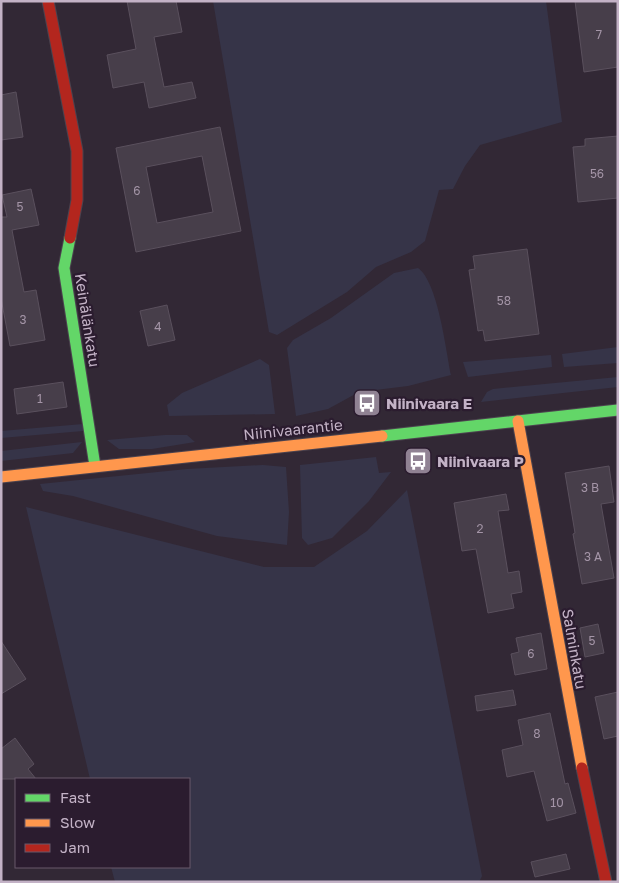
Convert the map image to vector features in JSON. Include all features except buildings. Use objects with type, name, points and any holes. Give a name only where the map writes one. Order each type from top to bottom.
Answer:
[{"type":"street","name":"Keinälänkatu","points":[[48,1],[77,151],[77,200],[64,268],[95,466]]},
{"type":"street","name":"Niinivaarantie","points":[[1,476],[618,410]]},
{"type":"street","name":"Salminkatu","points":[[518,421],[572,718],[606,882]]},
{"type":"shaded area","points":[[213,1],[546,1],[562,122],[480,145],[465,166],[453,189],[439,190],[425,241],[411,252],[376,267],[347,292],[277,335],[269,332]]},
{"type":"shaded area","points":[[418,268],[431,287],[436,301],[451,375],[408,386],[359,392],[328,409],[296,416],[287,348],[293,340],[331,318],[394,273]]},
{"type":"shaded area","points":[[618,347],[618,363],[564,367],[562,354]]},
{"type":"shaded area","points":[[551,355],[552,367],[468,377],[463,362]]},
{"type":"shaded area","points":[[260,359],[269,365],[275,414],[169,416],[167,405],[182,393]]},
{"type":"shaded area","points":[[618,377],[618,387],[481,402],[487,392],[493,389]]},
{"type":"shaded area","points":[[83,424],[83,431],[1,438],[1,431]]},
{"type":"shaded area","points":[[187,435],[195,442],[152,449],[119,449],[107,440]]},
{"type":"shaded area","points":[[82,442],[73,453],[1,461],[1,451]]},
{"type":"shaded area","points":[[376,457],[379,473],[391,472],[369,501],[332,538],[308,545],[302,538],[300,465]]},
{"type":"shaded area","points":[[263,465],[286,467],[289,512],[287,545],[217,536],[73,496],[43,491],[40,484],[187,469]]},
{"type":"shaded area","points":[[407,490],[482,876],[479,882],[115,882],[111,868],[190,868],[190,778],[90,778],[26,507],[264,567],[314,567],[367,531]]},
{"type":"traffic: fast","points":[[70,238],[64,268],[95,466]]},
{"type":"traffic: fast","points":[[382,436],[618,410]]},
{"type":"traffic: slow","points":[[518,421],[582,768]]},
{"type":"traffic: slow","points":[[1,477],[382,436]]},
{"type":"traffic: jam","points":[[48,1],[77,151],[77,200],[70,238]]},
{"type":"traffic: jam","points":[[582,768],[606,882]]},
{"type":"place","name":"Niinivaara E","points":[[367,403]]},
{"type":"place","name":"Niinivaara P","points":[[418,461]]}]
